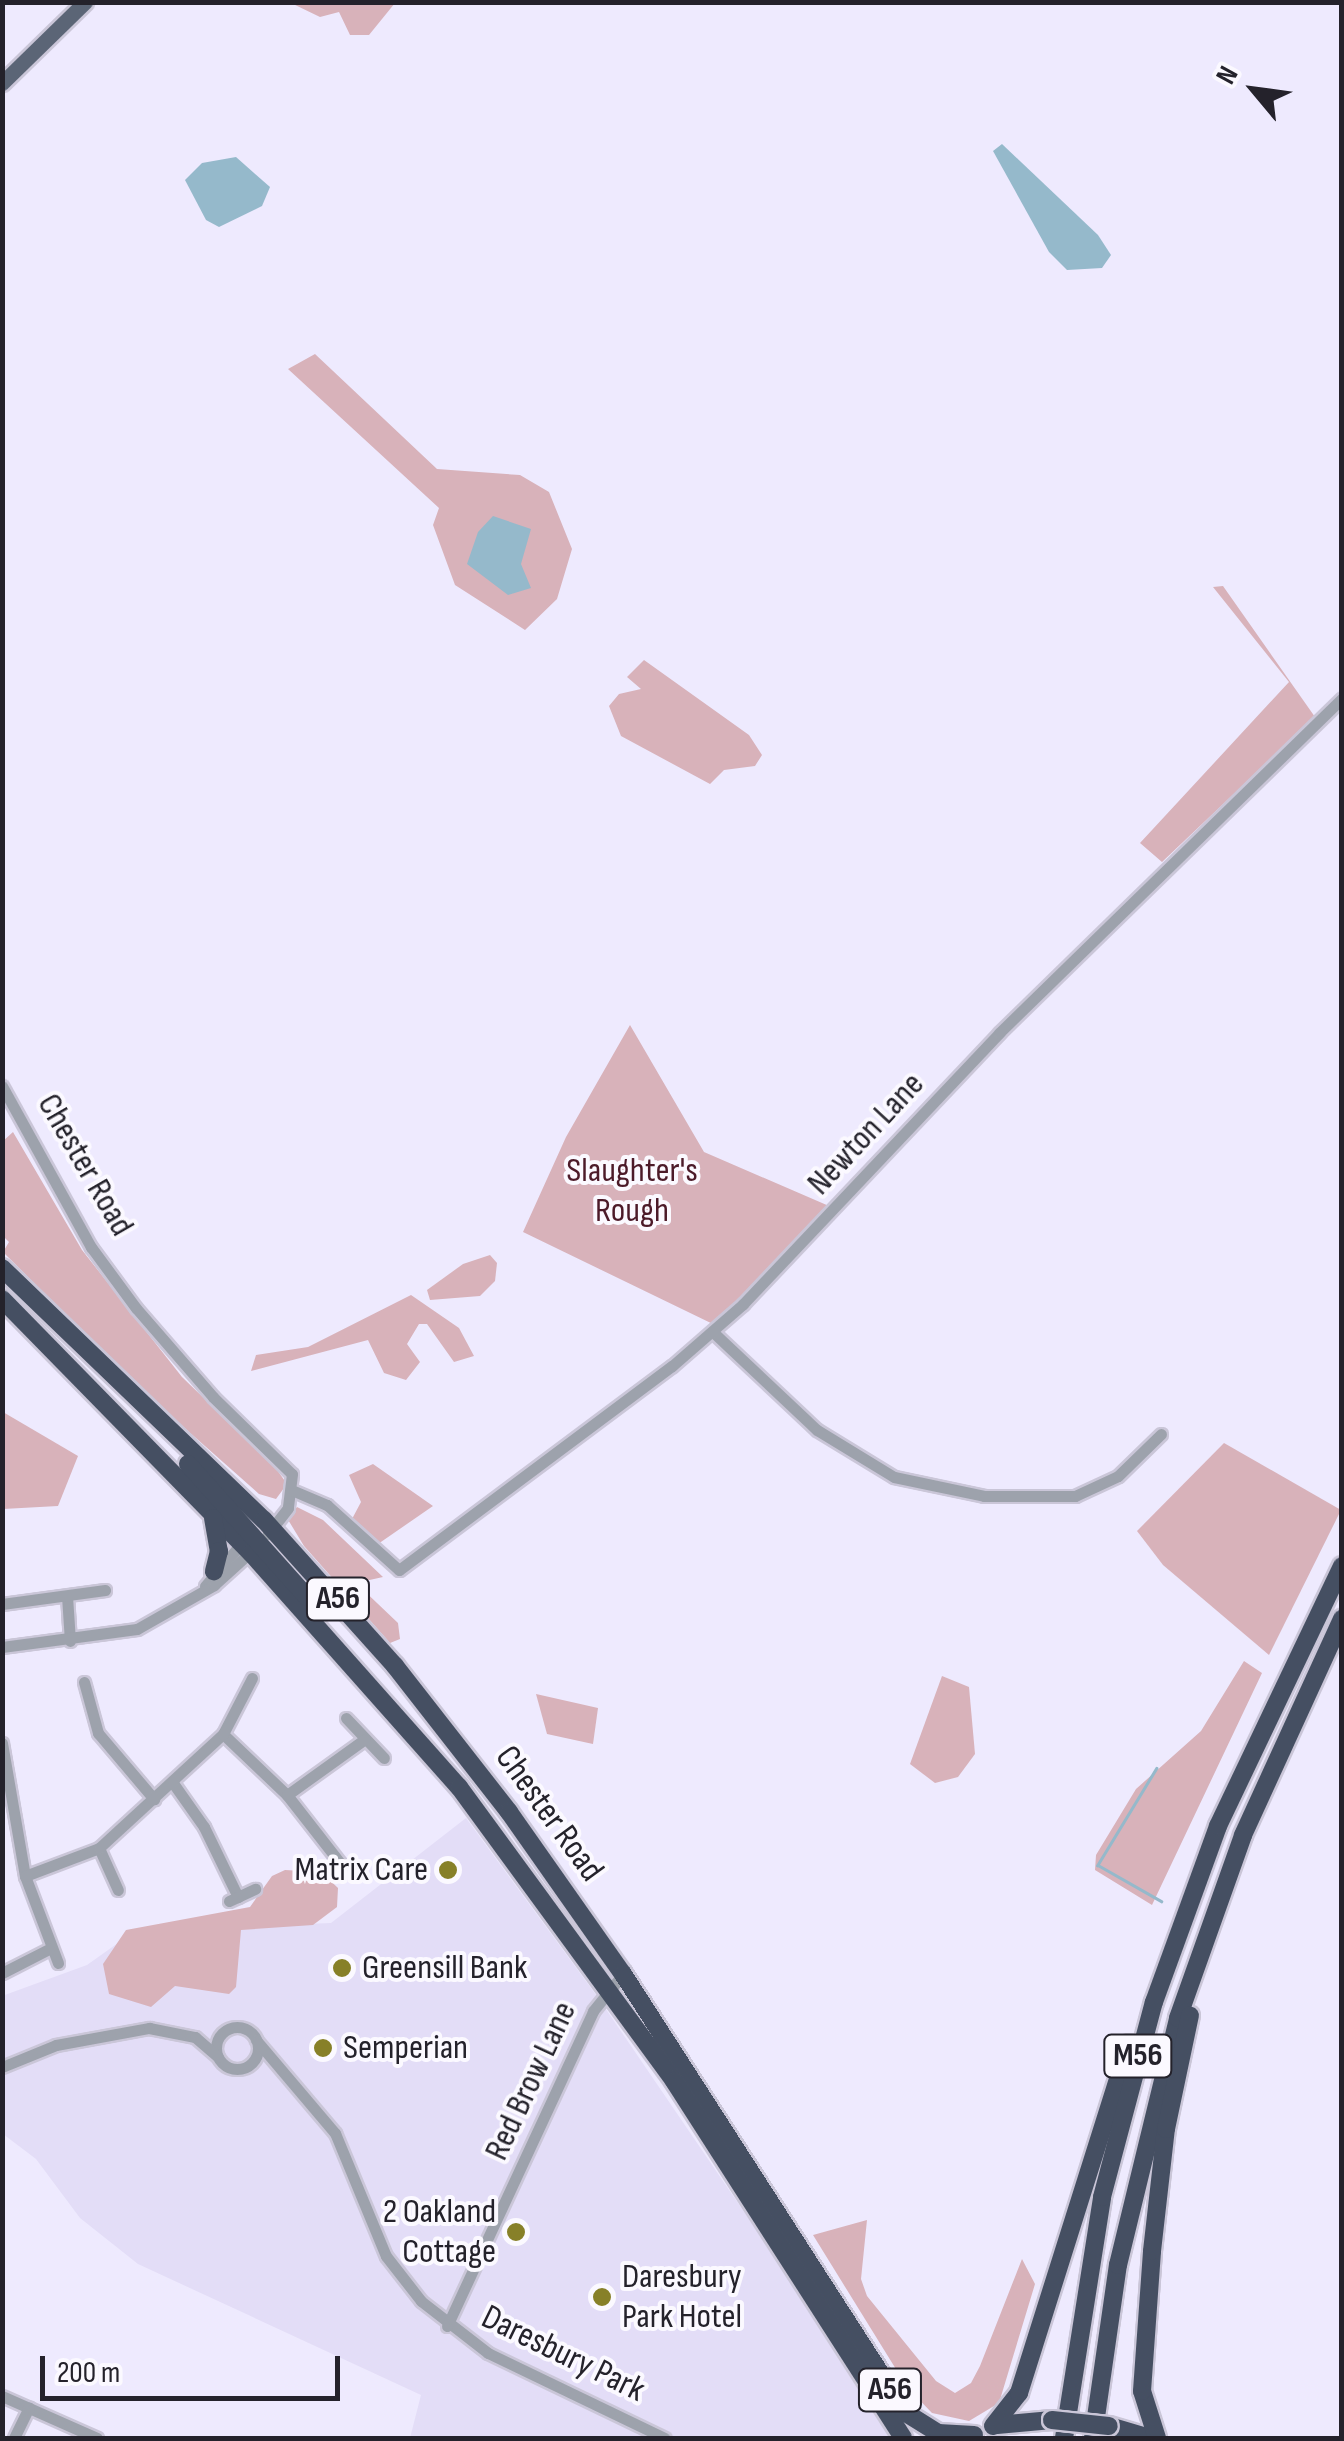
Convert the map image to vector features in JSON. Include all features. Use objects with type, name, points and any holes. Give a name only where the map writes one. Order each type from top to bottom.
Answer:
[{"type":"highway","name":"Chester Road","points":[[2,1268],[141,1403],[257,1536],[363,1673],[459,1787],[730,2163],[903,2438]]},
{"type":"highway","name":"Chester Road","points":[[2,1299],[211,1512],[257,1536],[442,1724],[624,1974],[906,2413],[938,2433],[972,2437]]},
{"type":"highway","points":[[209,1579],[219,1538],[211,1512]]},
{"type":"highway","name":"M56","points":[[1064,2438],[1106,2179],[1149,2018],[1195,1886],[1280,1692],[1342,1566]]},
{"type":"highway","name":"M56","points":[[1093,2438],[1118,2266],[1146,2134],[1219,1898],[1300,1704],[1342,1619]]},
{"type":"highway","points":[[993,2426],[1019,2393],[1144,1996],[1195,1886]]},
{"type":"highway","points":[[972,2437],[993,2426],[1052,2420],[1110,2426],[1154,2438],[1142,2378],[1158,2180],[1219,1898]]},
{"type":"main road","points":[[2,83],[85,2]]},
{"type":"street","name":"Newton Lane","points":[[399,1570],[714,1333],[998,1033],[1342,698]]},
{"type":"street","name":"Chester Road","points":[[2,1086],[91,1247],[212,1398],[290,1471],[292,1495],[327,1506],[399,1570]]},
{"type":"street","points":[[714,1333],[817,1430],[894,1477],[984,1496],[1075,1496],[1118,1476],[1161,1434]]},
{"type":"street","points":[[2,1647],[137,1629],[209,1579],[257,1536],[292,1495]]},
{"type":"street","points":[[2,1604],[105,1590]]},
{"type":"street","points":[[67,1596],[70,1640]]},
{"type":"street","points":[[25,1876],[99,1848],[224,1734],[252,1678]]},
{"type":"street","points":[[84,1682],[98,1732],[154,1799]]},
{"type":"street","points":[[346,1718],[384,1758]]},
{"type":"street","points":[[224,1734],[287,1794],[341,1864]]},
{"type":"street","points":[[287,1794],[365,1739]]},
{"type":"street","points":[[2,1743],[8,1809],[25,1876],[49,1949],[58,1963]]},
{"type":"street","points":[[173,1783],[204,1827],[233,1899],[255,1888]]},
{"type":"street","points":[[99,1848],[118,1890]]},
{"type":"street","points":[[2,1972],[49,1949]]},
{"type":"street","name":"Red Brow Lane","points":[[447,2326],[607,1988],[624,1974]]},
{"type":"street","points":[[2,2067],[41,2049],[128,2030],[195,2036],[244,2028],[256,2040],[257,2052],[246,2066]]},
{"type":"street","points":[[218,2056],[218,2038],[226,2030]]},
{"type":"street","points":[[195,2036],[232,2068],[276,2070]]},
{"type":"street","name":"Daresbury Park","points":[[256,2040],[276,2070],[335,2133],[386,2256],[447,2326],[488,2353],[664,2438]]},
{"type":"street","points":[[2,2396],[97,2438]]},
{"type":"street","points":[[14,2438],[29,2408]]},
{"type":"shaded area","points":[[466,1818],[599,1999],[898,2438],[410,2438],[421,2395],[138,2264],[80,2218],[36,2159],[3,2134],[2,1996],[87,1965],[125,1938],[179,1929],[331,1923]]},
{"type":"green space","points":[[291,3],[395,3],[369,35],[350,35],[339,12],[320,17]]},
{"type":"green space","points":[[315,354],[437,469],[520,475],[549,492],[572,549],[557,599],[525,630],[455,585],[433,525],[439,508],[288,369]]},
{"type":"green space","points":[[1223,586],[1315,717],[1162,862],[1140,843],[1289,682],[1213,587]]},
{"type":"green space","points":[[644,660],[749,735],[762,755],[755,766],[724,770],[710,784],[621,736],[609,706],[619,694],[641,689],[627,677]]},
{"type":"green space","name":"Slaughter's Rough","points":[[630,1025],[704,1152],[829,1206],[717,1326],[523,1232],[566,1137]]},
{"type":"green space","points":[[13,1132],[82,1250],[182,1377],[275,1467],[287,1484],[276,1499],[259,1494],[136,1385],[3,1252],[9,1242],[3,1236],[2,1142]]},
{"type":"green space","points":[[490,1255],[497,1263],[495,1281],[480,1296],[430,1300],[427,1290],[463,1264]]},
{"type":"green space","points":[[411,1295],[459,1328],[474,1356],[454,1362],[427,1324],[419,1324],[407,1344],[420,1362],[406,1380],[384,1373],[368,1340],[251,1371],[256,1355],[308,1347]]},
{"type":"green space","points":[[3,1412],[78,1456],[58,1506],[3,1509]]},
{"type":"green space","points":[[1224,1443],[1341,1510],[1269,1655],[1163,1565],[1137,1531]]},
{"type":"green space","points":[[373,1464],[433,1506],[378,1544],[352,1519],[361,1502],[349,1475]]},
{"type":"green space","points":[[297,1507],[323,1520],[383,1577],[356,1583],[398,1623],[400,1639],[390,1643],[304,1546],[287,1518]]},
{"type":"green space","points":[[1244,1661],[1262,1673],[1152,1905],[1095,1870],[1096,1855],[1136,1789],[1201,1731]]},
{"type":"green space","points":[[942,1676],[969,1687],[975,1754],[958,1777],[935,1783],[910,1764]]},
{"type":"green space","points":[[536,1694],[598,1708],[593,1744],[547,1734]]},
{"type":"green space","points":[[285,1870],[321,1872],[338,1888],[337,1907],[313,1925],[241,1930],[236,1987],[229,1994],[175,1986],[151,2007],[109,1994],[103,1964],[126,1930],[250,1907],[272,1876]]},
{"type":"green space","points":[[867,2220],[861,2279],[867,2296],[936,2381],[955,2393],[971,2383],[980,2366],[1022,2259],[1035,2284],[999,2403],[969,2421],[932,2413],[907,2387],[813,2235]]},
{"type":"water","points":[[1002,144],[1098,235],[1111,255],[1102,268],[1067,270],[1049,252],[993,151]]},
{"type":"water","points":[[236,157],[270,187],[262,206],[219,227],[206,220],[185,180],[202,163]]},
{"type":"water","points":[[493,516],[531,529],[521,564],[531,588],[508,595],[467,564],[478,532]]},
{"type":"waterway","points":[[1157,1768],[1098,1865],[1161,1901]]},
{"type":"place","name":"Matrix Care","points":[[448,1870]]},
{"type":"place","name":"Greensill Bank","points":[[342,1968]]},
{"type":"place","name":"Semperian","points":[[323,2048]]},
{"type":"place","name":"2 Oakland Cottage","points":[[516,2232]]},
{"type":"place","name":"Daresbury Park Hotel","points":[[602,2297]]}]
